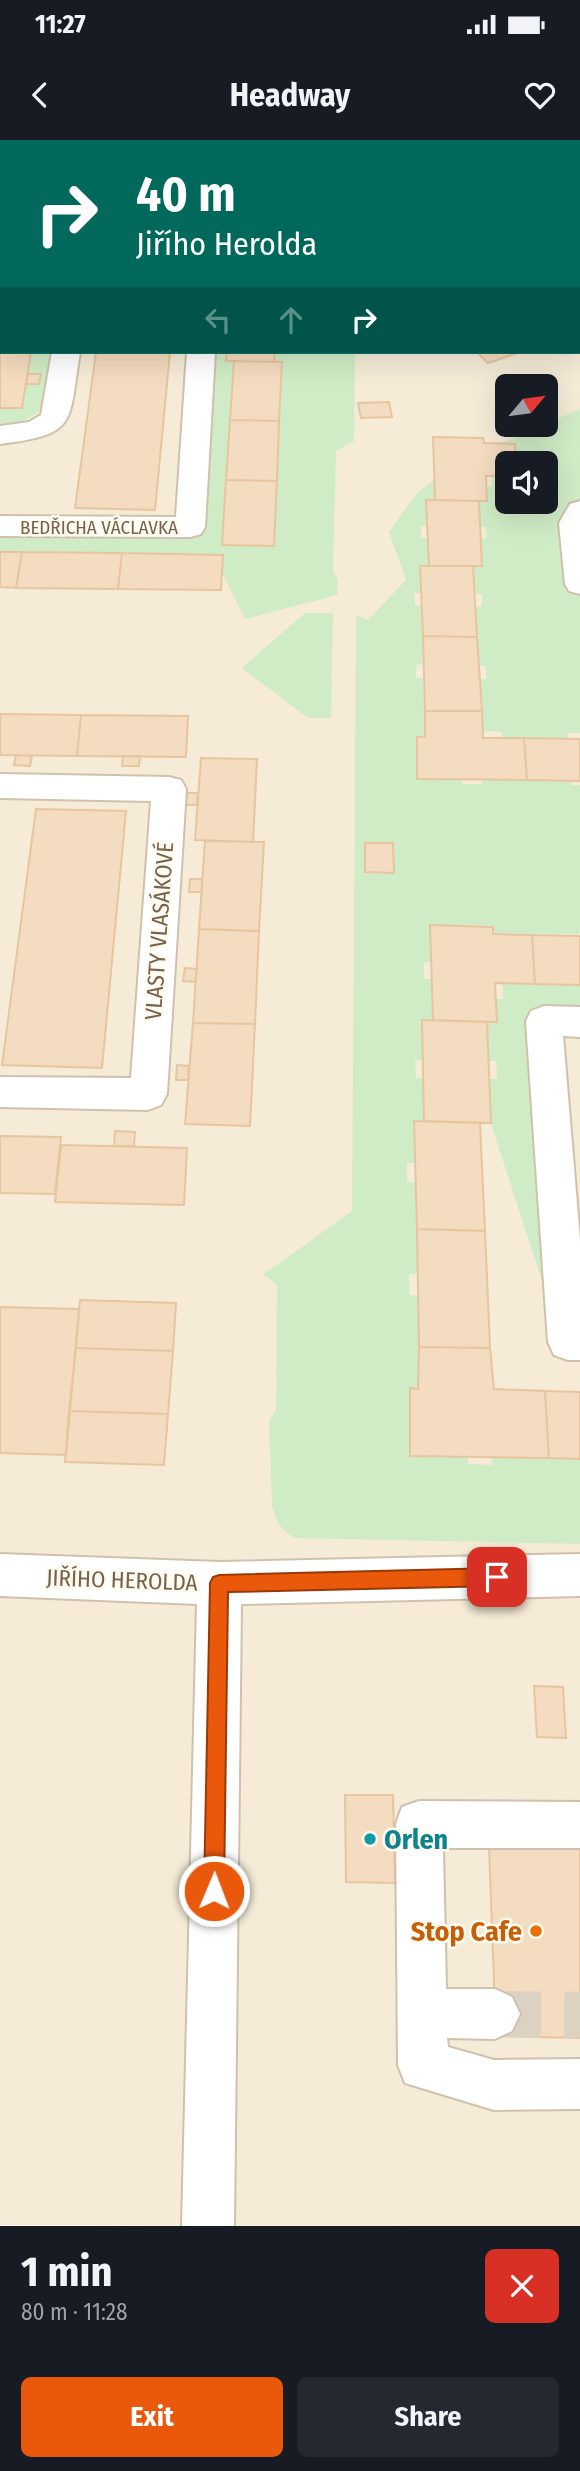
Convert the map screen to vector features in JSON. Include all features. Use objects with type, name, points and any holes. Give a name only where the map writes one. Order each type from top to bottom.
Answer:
[{"type":"street","points":[[0,435],[40,430],[50,425],[55,417],[66,354]]},
{"type":"street","name":"BEDŘICHA VÁCLAVKA","points":[[0,526],[190,527],[201,354]]},
{"type":"street","points":[[580,511],[574,523],[580,584]]},
{"type":"street","name":"VLASTY VLASÁKOVÉ","points":[[0,786],[169,789],[148,1094],[0,1092]]},
{"type":"street","points":[[580,1022],[544,1021],[568,1342],[580,1342]]},
{"type":"street","name":"JIŘÍHO HEROLDA","points":[[0,1575],[219,1583],[580,1575]]},
{"type":"street","points":[[208,2226],[219,1583]]},
{"type":"street","points":[[580,1825],[419,1824],[424,2065],[494,2085],[580,2084]]},
{"type":"street","points":[[421,2013],[495,2014]]},
{"type":"shaded area","points":[[0,354],[580,354],[580,2226],[0,2225]]},
{"type":"green space","points":[[0,354],[53,354],[46,401],[42,407],[26,419],[0,426]]},
{"type":"green space","points":[[210,354],[355,354],[354,441],[336,451],[333,572],[338,579],[337,595],[245,619],[221,571],[222,554],[0,551],[0,534],[198,537],[201,534]]},
{"type":"green space","points":[[580,409],[580,733],[568,733],[568,738],[502,737],[501,732],[482,731],[479,679],[486,679],[486,666],[478,666],[476,607],[482,606],[482,594],[475,594],[473,566],[480,539],[487,538],[486,527],[480,527],[479,501],[486,486],[492,486],[492,475],[495,475],[495,514],[558,514],[558,451],[515,451],[515,443],[502,443],[513,438],[558,438],[558,419]]},
{"type":"green space","points":[[434,480],[435,499],[426,500],[428,526],[421,526],[421,538],[428,538],[428,565],[420,565],[421,593],[414,593],[415,605],[421,606],[423,664],[416,665],[416,678],[423,678],[425,736],[416,736],[417,778],[462,778],[463,784],[482,784],[482,779],[571,780],[572,785],[580,785],[580,928],[579,934],[492,933],[491,925],[430,925],[432,962],[424,962],[424,979],[432,979],[433,1019],[423,1020],[424,1060],[415,1060],[416,1078],[424,1078],[425,1120],[415,1120],[416,1163],[407,1163],[407,1182],[416,1183],[418,1274],[409,1274],[409,1295],[418,1296],[420,1387],[410,1388],[410,1454],[467,1456],[468,1464],[492,1465],[491,1456],[580,1458],[580,1544],[295,1538],[280,1525],[272,1506],[269,1421],[276,1410],[277,1285],[263,1274],[352,1211],[356,615],[368,620],[406,580],[389,532],[417,493]]},
{"type":"green space","points":[[305,613],[333,613],[331,718],[308,718],[242,668]]},
{"type":"green space","points":[[502,982],[580,984],[580,1009],[532,1009],[550,1305],[490,1121],[489,1079],[497,1079],[496,1061],[488,1061],[487,1022],[495,999],[503,999]]},
{"type":"building","points":[[0,354],[31,354],[22,408],[0,408]]},
{"type":"building","points":[[96,354],[170,354],[155,510],[75,508]]},
{"type":"building","points":[[227,354],[275,354],[274,362],[226,361]]},
{"type":"building","points":[[479,354],[514,354],[488,363]]},
{"type":"building","points":[[234,361],[282,362],[279,421],[230,420]]},
{"type":"building","points":[[28,374],[41,374],[39,384],[26,384]]},
{"type":"building","points":[[389,402],[392,417],[361,418],[358,403]]},
{"type":"building","points":[[230,420],[279,421],[277,481],[226,480]]},
{"type":"building","points":[[433,437],[483,438],[484,443],[515,444],[515,451],[495,451],[495,476],[486,476],[487,501],[435,500]]},
{"type":"building","points":[[226,480],[277,481],[274,546],[222,545]]},
{"type":"building","points":[[426,500],[479,501],[482,566],[429,566]]},
{"type":"building","points":[[0,552],[22,552],[16,588],[0,587]]},
{"type":"building","points":[[22,552],[122,553],[118,589],[16,588]]},
{"type":"building","points":[[122,553],[223,555],[221,590],[118,589]]},
{"type":"building","points":[[420,566],[473,566],[477,637],[423,636]]},
{"type":"building","points":[[423,636],[477,637],[482,711],[425,711]]},
{"type":"building","points":[[425,711],[482,711],[483,738],[524,738],[527,780],[417,779],[417,737],[425,737]]},
{"type":"building","points":[[0,714],[81,715],[77,756],[0,755]]},
{"type":"building","points":[[81,715],[188,716],[186,757],[77,756]]},
{"type":"building","points":[[524,738],[580,739],[580,781],[527,780]]},
{"type":"building","points":[[16,755],[32,756],[30,766],[14,765]]},
{"type":"building","points":[[123,756],[140,756],[139,766],[122,766]]},
{"type":"building","points":[[201,758],[257,759],[253,842],[195,840]]},
{"type":"building","points":[[187,793],[198,793],[197,805],[186,805]]},
{"type":"building","points":[[36,809],[126,811],[102,1068],[2,1065]]},
{"type":"building","points":[[205,841],[264,842],[259,931],[199,929]]},
{"type":"building","points":[[365,843],[393,843],[394,873],[365,872]]},
{"type":"building","points":[[190,879],[202,879],[202,892],[189,892]]},
{"type":"building","points":[[430,925],[493,927],[493,934],[532,935],[535,984],[495,983],[497,1022],[433,1020]]},
{"type":"building","points":[[199,929],[259,931],[255,1024],[193,1023]]},
{"type":"building","points":[[532,935],[580,936],[580,985],[535,984]]},
{"type":"building","points":[[185,968],[197,969],[195,982],[183,981]]},
{"type":"building","points":[[422,1020],[487,1022],[491,1123],[424,1121]]},
{"type":"building","points":[[193,1023],[255,1024],[250,1126],[185,1124]]},
{"type":"building","points":[[177,1065],[189,1066],[188,1080],[176,1080]]},
{"type":"building","points":[[414,1121],[480,1123],[485,1231],[417,1229]]},
{"type":"building","points":[[115,1131],[135,1132],[134,1146],[114,1146]]},
{"type":"building","points":[[0,1136],[61,1137],[55,1194],[0,1193]]},
{"type":"building","points":[[61,1145],[187,1148],[184,1205],[55,1202]]},
{"type":"building","points":[[417,1229],[485,1231],[490,1348],[419,1347]]},
{"type":"building","points":[[80,1300],[176,1303],[173,1351],[76,1348]]},
{"type":"building","points":[[0,1307],[79,1309],[66,1455],[0,1453]]},
{"type":"building","points":[[419,1347],[490,1348],[494,1389],[545,1391],[549,1458],[410,1456],[410,1388],[418,1389]]},
{"type":"building","points":[[76,1348],[173,1351],[168,1414],[69,1411]]},
{"type":"building","points":[[545,1391],[580,1392],[580,1459],[549,1458]]},
{"type":"building","points":[[69,1411],[168,1414],[164,1465],[65,1462]]},
{"type":"building","points":[[534,1686],[563,1687],[566,1738],[537,1737]]},
{"type":"building","name":"Orlen","points":[[345,1795],[393,1795],[395,1883],[346,1882]]},
{"type":"building","name":"Stop Cafe","points":[[489,1846],[580,1847],[580,2038],[496,2036]]},
{"type":"tunnel","points":[[495,2014],[580,2015]]},
{"type":"place","name":"Orlen","points":[[370,1839]]},
{"type":"place","name":"Stop Cafe","points":[[536,1931]]},
{"type":"route","points":[[214,1891],[219,1583],[497,1577]]}]
